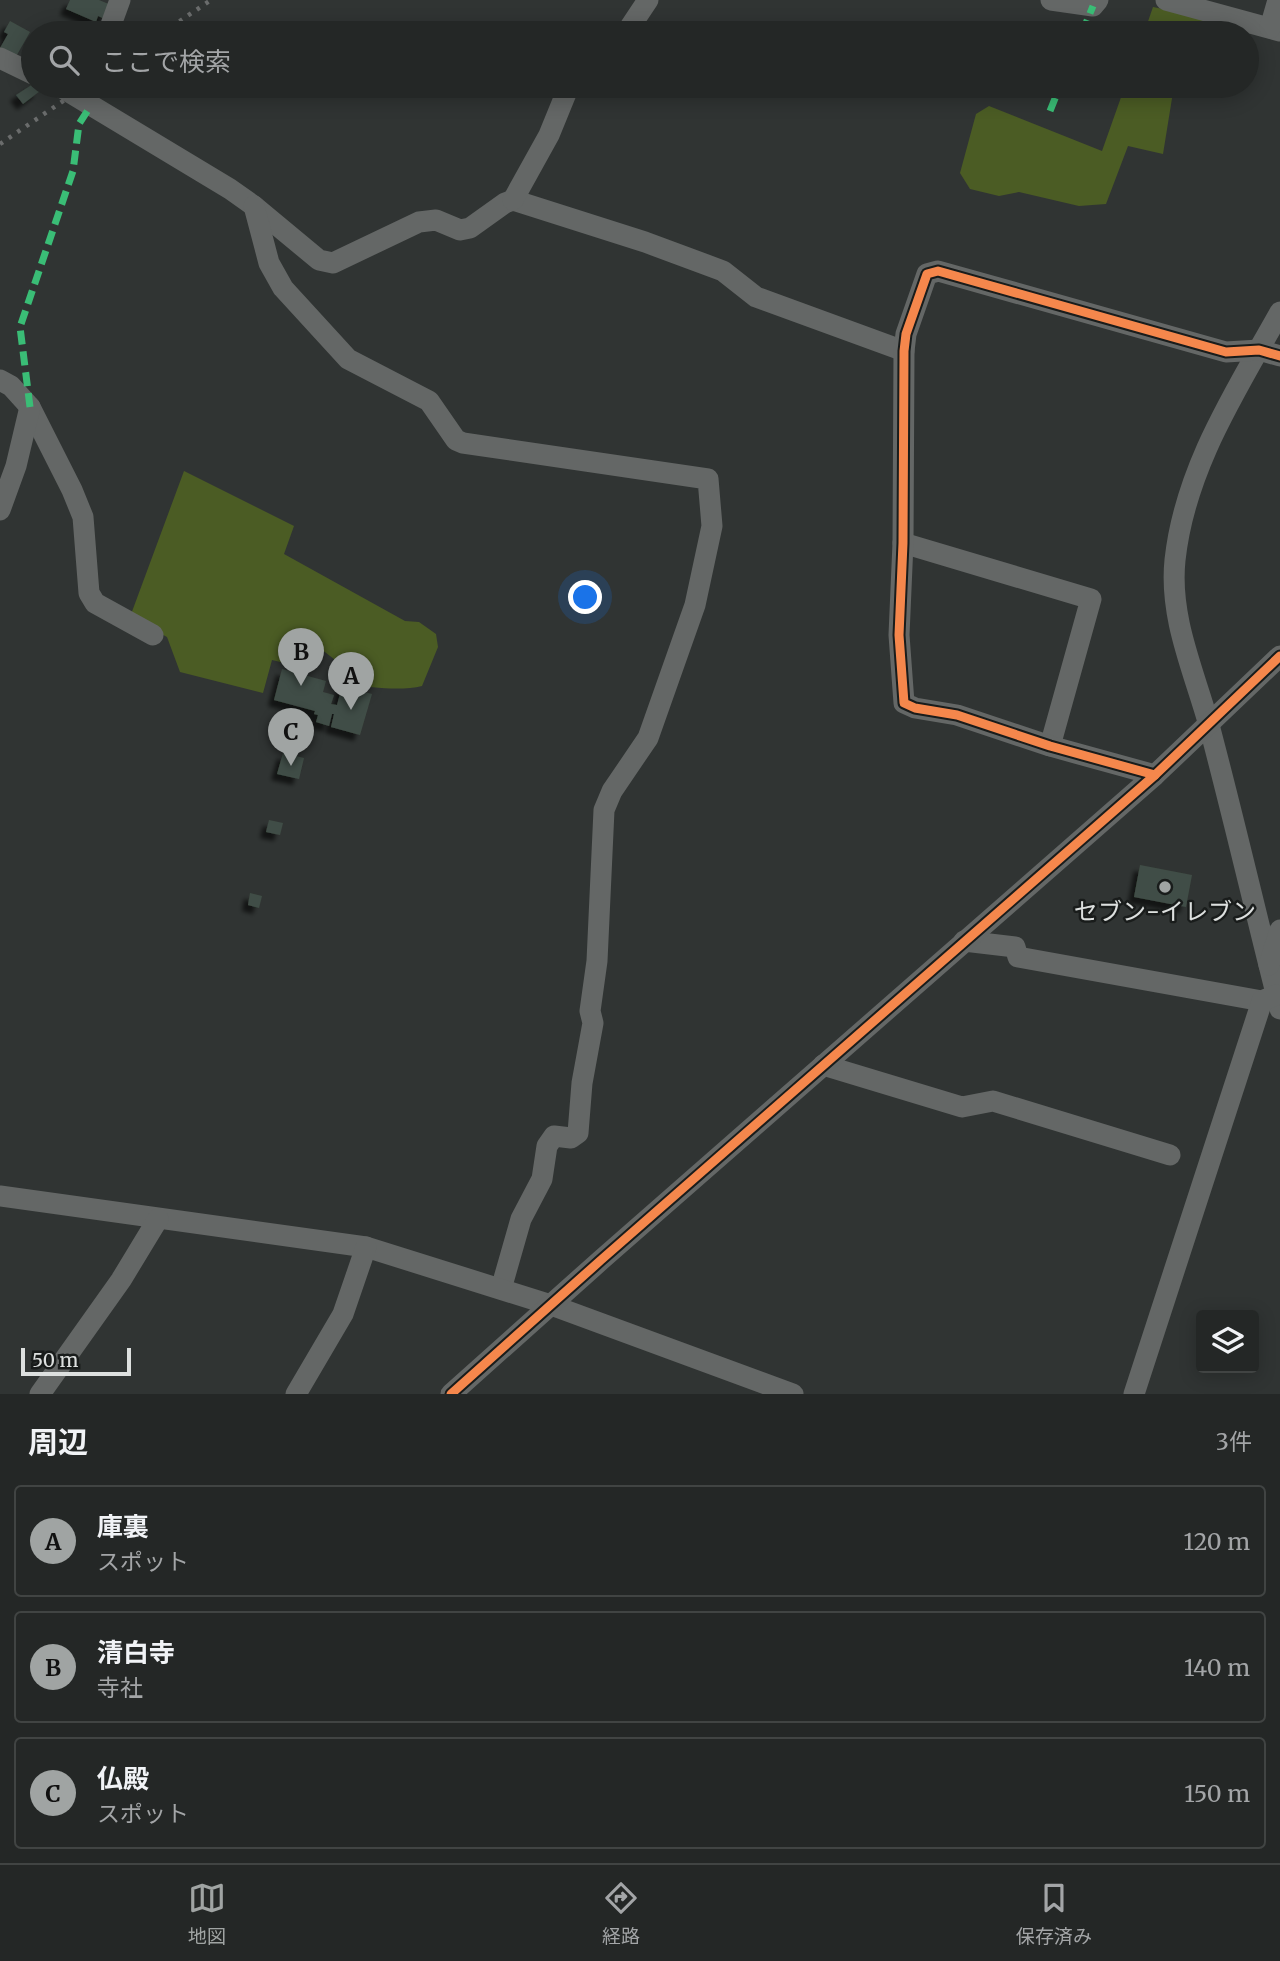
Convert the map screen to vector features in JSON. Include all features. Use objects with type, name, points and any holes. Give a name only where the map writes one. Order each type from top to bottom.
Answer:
[{"type":"street","points":[[112,21],[120,0]]},
{"type":"street","points":[[634,21],[648,0]]},
{"type":"street","points":[[1051,0],[1093,6],[1098,0]]},
{"type":"street","points":[[1166,0],[1245,21]]},
{"type":"street","points":[[1275,29],[1278,0]]},
{"type":"street","points":[[0,58],[21,68]]},
{"type":"street","points":[[79,98],[230,189],[319,260],[332,263],[419,222],[436,220],[460,230],[470,228],[513,200],[645,242],[723,271],[756,297],[904,351]]},
{"type":"street","points":[[513,200],[549,135],[564,98]]},
{"type":"street","points":[[254,206],[269,263],[283,288],[348,359],[429,401],[456,440],[569,460],[708,479],[712,526],[695,605],[648,738],[612,791],[604,810],[597,961],[590,1011],[593,1023],[582,1083],[578,1133],[571,1138],[554,1136],[547,1146],[542,1178],[521,1219],[501,1289]]},
{"type":"street","points":[[1155,775],[1050,746],[957,715],[915,708],[904,703],[898,635],[903,543],[905,334],[927,274],[938,271],[1226,352],[1259,350],[1280,356]]},
{"type":"street","points":[[1134,1394],[1273,1002],[1269,965],[1208,724],[1180,635],[1175,562],[1193,480],[1211,436],[1280,312]]},
{"type":"street","points":[[0,380],[11,386],[30,407],[72,490],[83,517],[89,593],[95,603],[153,635]]},
{"type":"street","points":[[0,510],[16,466],[30,407]]},
{"type":"street","points":[[903,543],[1091,599],[1050,746]]},
{"type":"street","points":[[451,1394],[1155,775],[1280,656]]},
{"type":"street","points":[[1269,965],[1280,930]]},
{"type":"street","points":[[964,941],[1015,947],[1018,957],[1273,1002]]},
{"type":"street","points":[[823,1065],[962,1107],[993,1101],[1170,1155]]},
{"type":"street","points":[[0,1196],[366,1247],[551,1305],[793,1394]]},
{"type":"street","points":[[40,1394],[121,1280],[158,1219]]},
{"type":"street","points":[[296,1394],[343,1314],[366,1247]]},
{"type":"green space","points":[[1153,7],[1212,19],[1212,21],[1148,21]]},
{"type":"green space","points":[[1121,98],[1172,98],[1163,154],[1128,146],[1106,204],[1079,206],[1019,192],[999,196],[970,189],[960,173],[976,114],[989,106],[1102,151]]},
{"type":"green space","points":[[184,471],[294,526],[284,554],[405,621],[419,622],[436,634],[438,647],[422,686],[387,688],[352,684],[339,663],[321,649],[309,669],[272,660],[263,693],[180,672],[167,637],[130,617]]},
{"type":"building","points":[[70,0],[99,0],[111,5],[105,19],[98,16],[96,21],[66,9]]},
{"type":"building","points":[[10,21],[21,27],[21,48],[14,60],[0,48],[8,34],[4,32]]},
{"type":"building","points":[[21,92],[21,98],[31,98],[23,104],[16,95]]},
{"type":"building","points":[[282,669],[326,681],[323,692],[334,695],[331,704],[337,705],[342,686],[372,694],[360,735],[331,727],[334,714],[329,726],[316,722],[318,715],[314,714],[315,711],[274,700]]},
{"type":"building","points":[[283,753],[304,758],[299,779],[277,774]]},
{"type":"building","points":[[269,820],[283,823],[280,835],[266,832]]},
{"type":"building","points":[[1140,865],[1192,875],[1186,907],[1134,897]]},
{"type":"building","points":[[250,893],[262,896],[259,908],[248,905]]},
{"type":"railway","points":[[180,21],[211,0]]},
{"type":"railway","points":[[0,144],[67,98]]},
{"type":"marked path","points":[[1087,21],[1093,6]]},
{"type":"marked path","points":[[1050,111],[1055,98]]},
{"type":"marked path","points":[[30,407],[20,327],[73,171],[79,124],[90,107]]},
{"type":"cycle path","points":[[1155,775],[1050,746],[957,715],[915,708],[904,703],[899,635],[906,334],[927,274],[938,271],[1226,352],[1259,350],[1280,356]]},
{"type":"cycle path","points":[[451,1394],[1155,775],[1280,656]]},
{"type":"place","name":"清白寺","points":[[301,686]]},
{"type":"place","name":"庫裏","points":[[351,710]]},
{"type":"place","name":"仏殿","points":[[291,766]]},
{"type":"place","name":"セブン-イレブン","points":[[1165,887]]}]
